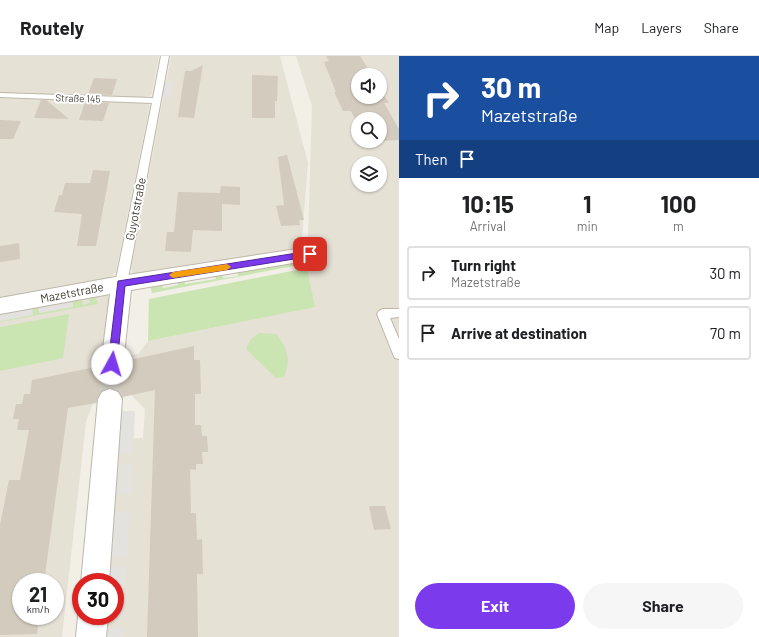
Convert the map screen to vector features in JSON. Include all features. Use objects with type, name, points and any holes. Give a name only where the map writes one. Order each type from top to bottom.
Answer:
[{"type":"street","name":"Mazetstraße","points":[[0,306],[121,284],[310,254]]},
{"type":"street","name":"Guyotstraße","points":[[112,364],[121,284]]},
{"type":"street","points":[[96,573],[110,399]]},
{"type":"street","points":[[91,637],[92,625]]},
{"type":"lane","name":"Guyotstraße","points":[[121,284],[165,56]]},
{"type":"lane","name":"Straße 145","points":[[0,95],[157,101]]},
{"type":"lane","points":[[399,313],[383,314],[399,354]]},
{"type":"shaded area","points":[[0,56],[159,56],[152,93],[151,95],[143,98],[0,93]]},
{"type":"shaded area","points":[[171,56],[280,56],[308,163],[301,249],[138,275],[133,273],[131,267]]},
{"type":"shaded area","points":[[296,56],[399,56],[399,637],[104,637],[105,625],[124,625],[124,573],[109,573],[118,439],[143,438],[145,409],[131,395],[93,403],[86,422],[64,619],[64,573],[12,573],[12,625],[63,625],[62,637],[0,637],[0,311],[101,292],[112,300],[105,361],[138,354],[148,341],[314,307],[307,268],[312,106]]},
{"type":"shaded area","points":[[164,82],[174,82],[171,97],[161,97]]},
{"type":"shaded area","points":[[0,98],[146,103],[150,105],[116,272],[110,278],[0,299]]},
{"type":"shaded area","points":[[72,297],[73,307],[39,313],[38,303]]},
{"type":"shaded area","points":[[32,305],[33,315],[0,321],[0,311]]},
{"type":"shaded area","points":[[120,411],[135,411],[133,454],[117,455]]},
{"type":"shaded area","points":[[116,464],[132,464],[131,494],[114,495]]},
{"type":"shaded area","points":[[113,511],[130,511],[127,557],[109,557]]},
{"type":"shaded area","points":[[109,567],[126,567],[124,600],[124,573],[109,573]]},
{"type":"shaded area","points":[[105,627],[123,628],[123,637],[104,637]]},
{"type":"green space","points":[[297,263],[299,265],[152,293],[150,286],[162,284],[163,288],[178,285],[177,282],[184,281],[185,284],[216,279],[215,276],[222,274],[223,278],[238,276],[237,272]]},
{"type":"green space","points":[[307,268],[315,307],[148,341],[149,299]]},
{"type":"green space","points":[[95,293],[98,304],[0,322],[32,315],[32,305],[38,303],[40,313],[73,307],[72,297],[81,295],[83,305],[90,303],[88,294]]},
{"type":"green space","points":[[69,314],[63,358],[0,371],[0,327]]},
{"type":"green space","points":[[259,333],[276,334],[286,349],[288,360],[284,377],[276,378],[246,349],[251,339]]},
{"type":"building","points":[[326,56],[360,56],[368,68],[351,68],[351,104],[385,104],[399,129],[399,140],[387,141],[387,112],[343,111],[334,92],[336,92],[324,62],[329,61]]},
{"type":"building","points":[[203,65],[194,118],[178,117],[185,71],[191,71]]},
{"type":"building","points":[[252,75],[278,76],[277,101],[275,101],[275,118],[252,118]]},
{"type":"building","points":[[94,78],[117,79],[112,95],[88,94]]},
{"type":"building","points":[[41,100],[46,100],[69,119],[34,118]]},
{"type":"building","points":[[85,102],[109,103],[103,121],[79,120]]},
{"type":"building","points":[[0,120],[21,121],[13,139],[0,139]]},
{"type":"building","points":[[287,155],[304,220],[299,220],[300,225],[281,226],[276,206],[284,205],[278,157]]},
{"type":"building","points":[[93,170],[110,171],[96,246],[77,246],[82,214],[54,212],[59,195],[62,195],[65,183],[90,183]]},
{"type":"building","points":[[221,186],[240,187],[240,205],[222,204],[222,231],[193,230],[191,252],[165,251],[167,232],[174,232],[178,192],[220,193]]},
{"type":"building","points":[[19,243],[20,259],[0,262],[0,246]]},
{"type":"building","points":[[194,346],[194,360],[200,360],[201,394],[195,394],[195,425],[201,425],[202,436],[207,436],[208,452],[202,452],[203,464],[196,464],[196,470],[190,469],[191,513],[196,513],[197,540],[202,539],[203,574],[197,574],[198,637],[147,637],[155,390],[122,397],[119,391],[111,388],[101,391],[96,403],[68,408],[45,573],[12,573],[12,625],[38,625],[37,634],[0,635],[0,525],[9,480],[20,480],[29,430],[17,430],[19,419],[13,419],[16,404],[22,404],[24,394],[30,394],[32,380],[100,366],[104,372],[112,374],[121,372],[125,361]]},
{"type":"building","points":[[369,506],[385,506],[391,529],[374,530]]},
{"type":"tunnel","points":[[110,390],[112,364]]},
{"type":"tunnel","points":[[110,399],[111,389]]},
{"type":"slow traffic","points":[[173,275],[227,267]]},
{"type":"route","points":[[112,364],[121,284],[310,254]]}]
